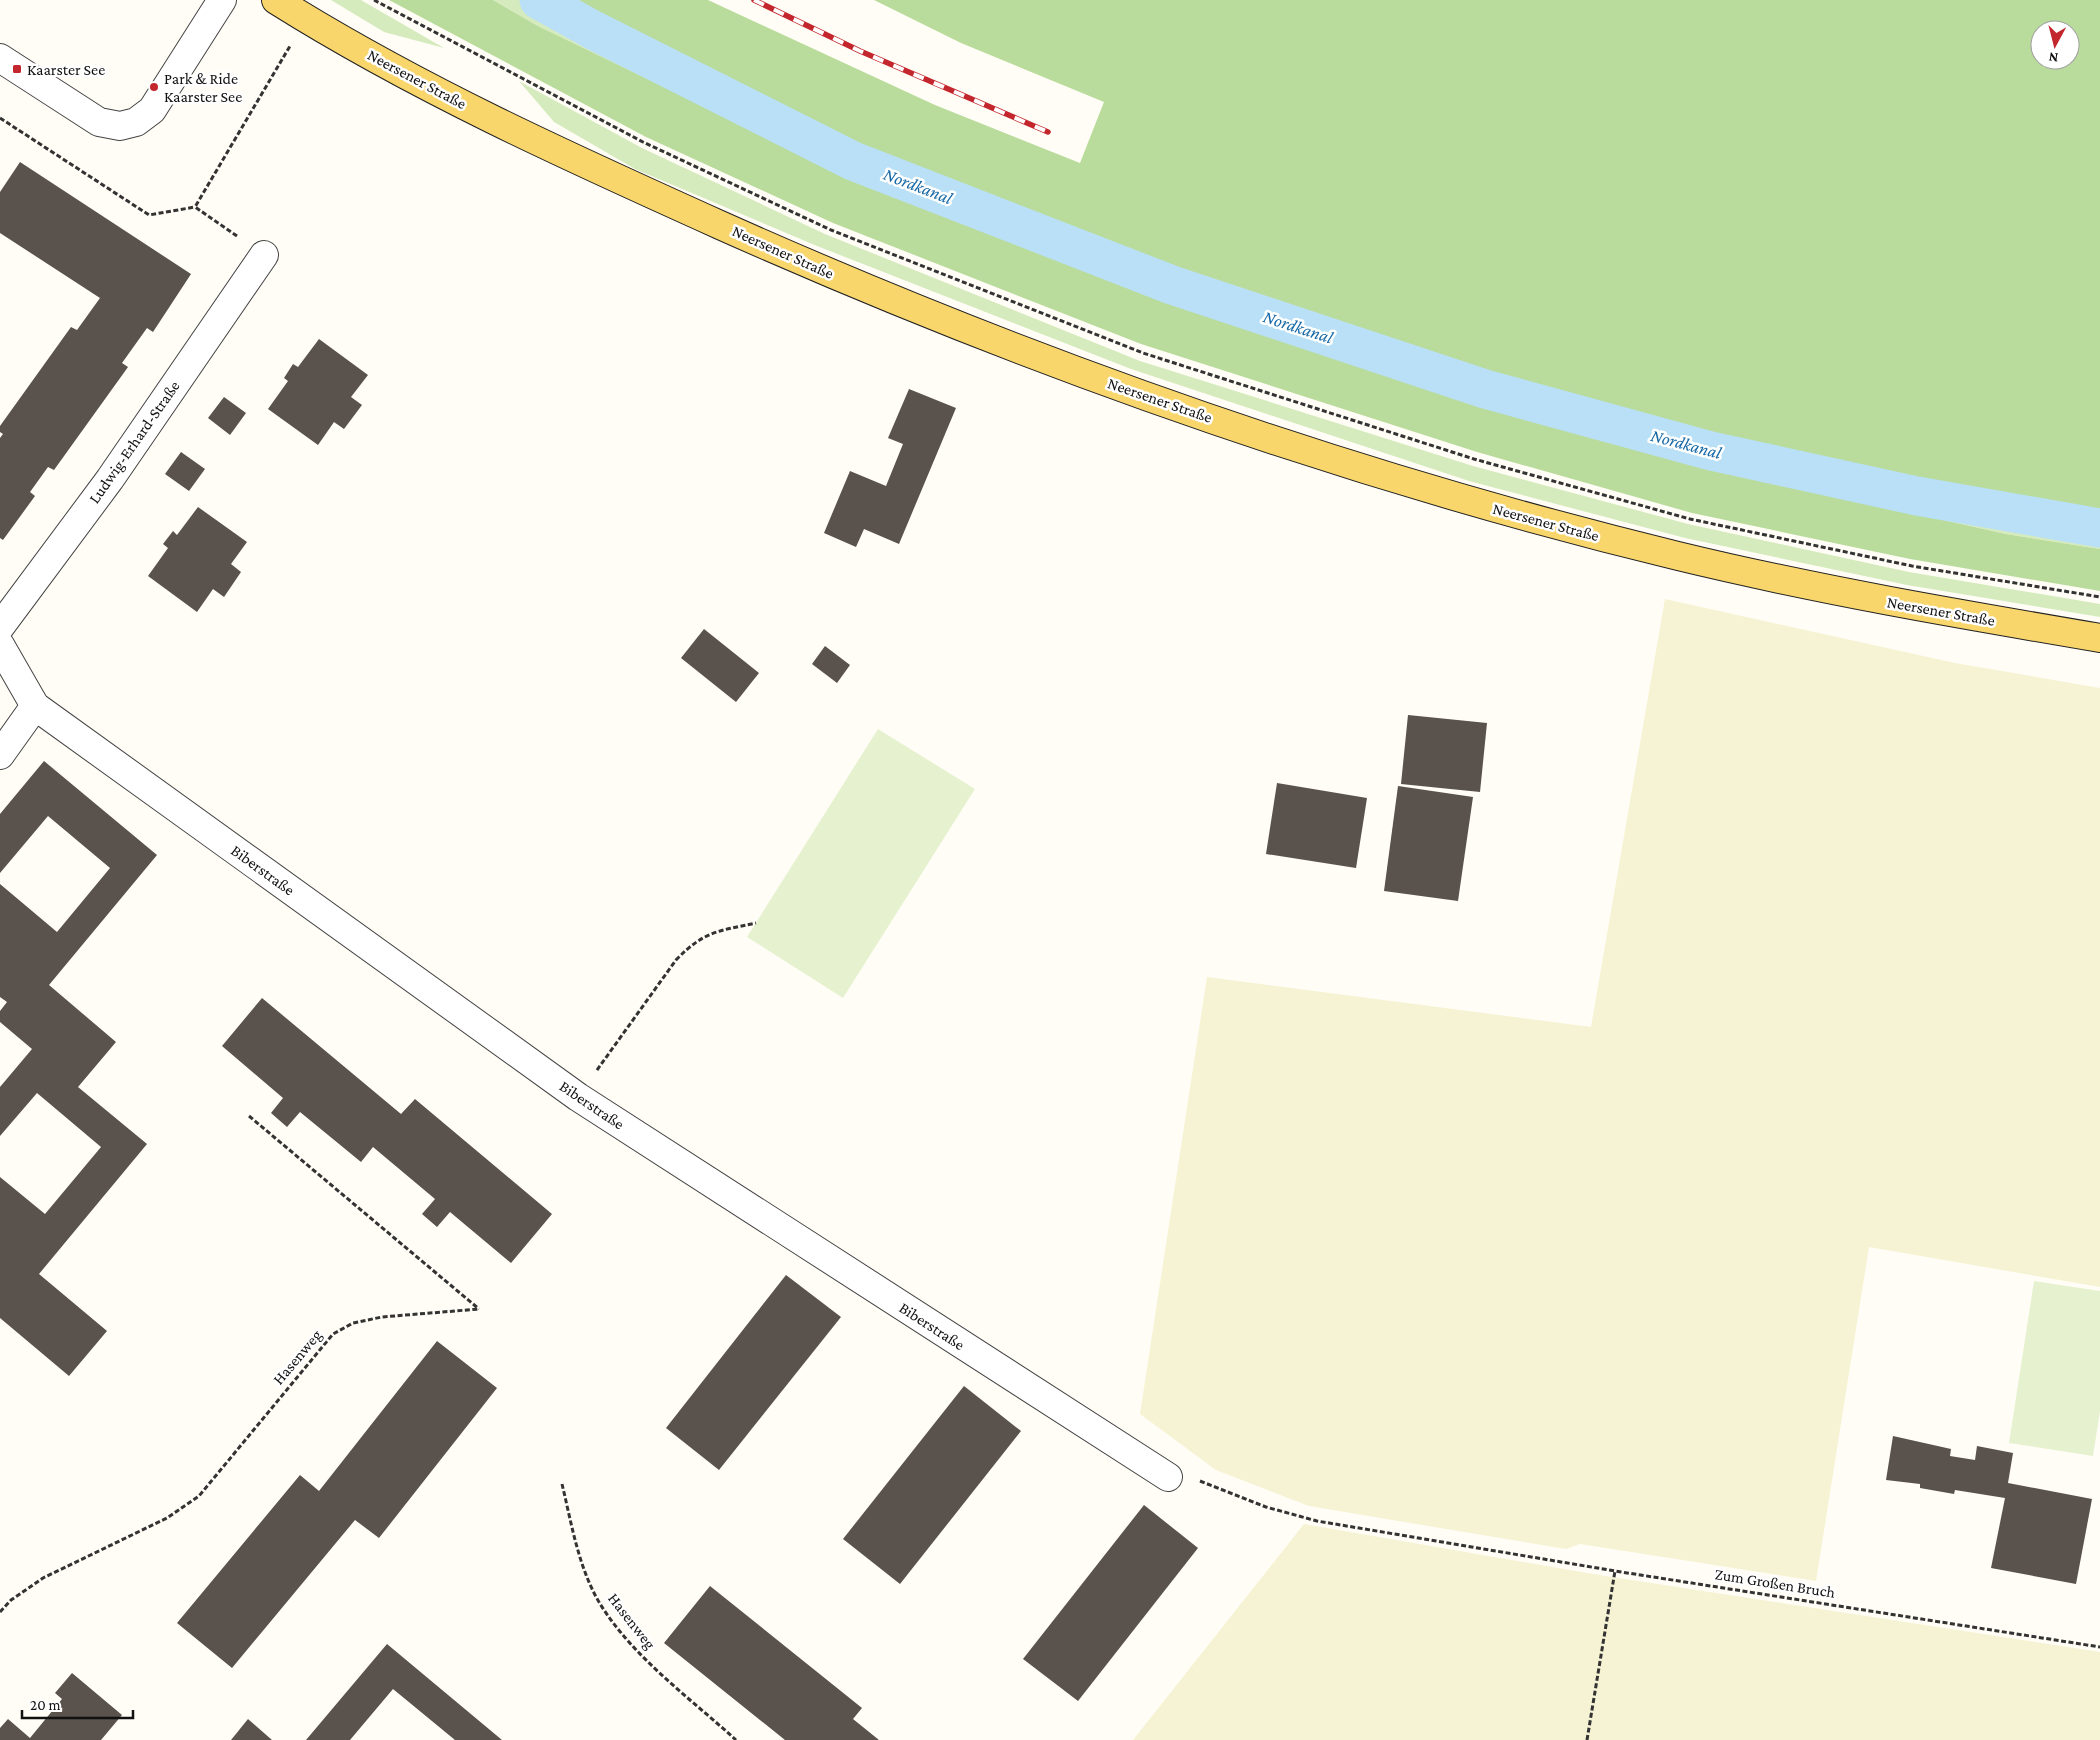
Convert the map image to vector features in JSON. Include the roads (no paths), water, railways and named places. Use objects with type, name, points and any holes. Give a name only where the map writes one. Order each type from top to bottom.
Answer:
[{"type":"main road","name":"Neersener Straße","points":[[276,0],[454,100],[630,184],[818,268],[978,333],[1134,392],[1460,499],[1664,553],[1908,606],[2100,638]]},
{"type":"street","points":[[0,58],[99,122],[120,126],[136,122],[152,110],[222,0]]},
{"type":"street","name":"Ludwig-Erhard-Straße","points":[[0,627],[110,478],[264,255]]},
{"type":"street","points":[[0,645],[36,706],[0,755]]},
{"type":"street","name":"Biberstraße","points":[[36,706],[578,1097],[1168,1477]]},
{"type":"waterway","name":"Nordkanal","points":[[539,0],[593,30],[853,161],[1172,285],[1485,389],[1711,451],[1917,496],[2100,528]]},
{"type":"railway","points":[[754,0],[860,51],[1048,132]]},
{"type":"place","name":"Kaarster See","points":[[17,69]]},
{"type":"place","name":"Park & Ride Kaarster See","points":[[154,87]]}]
